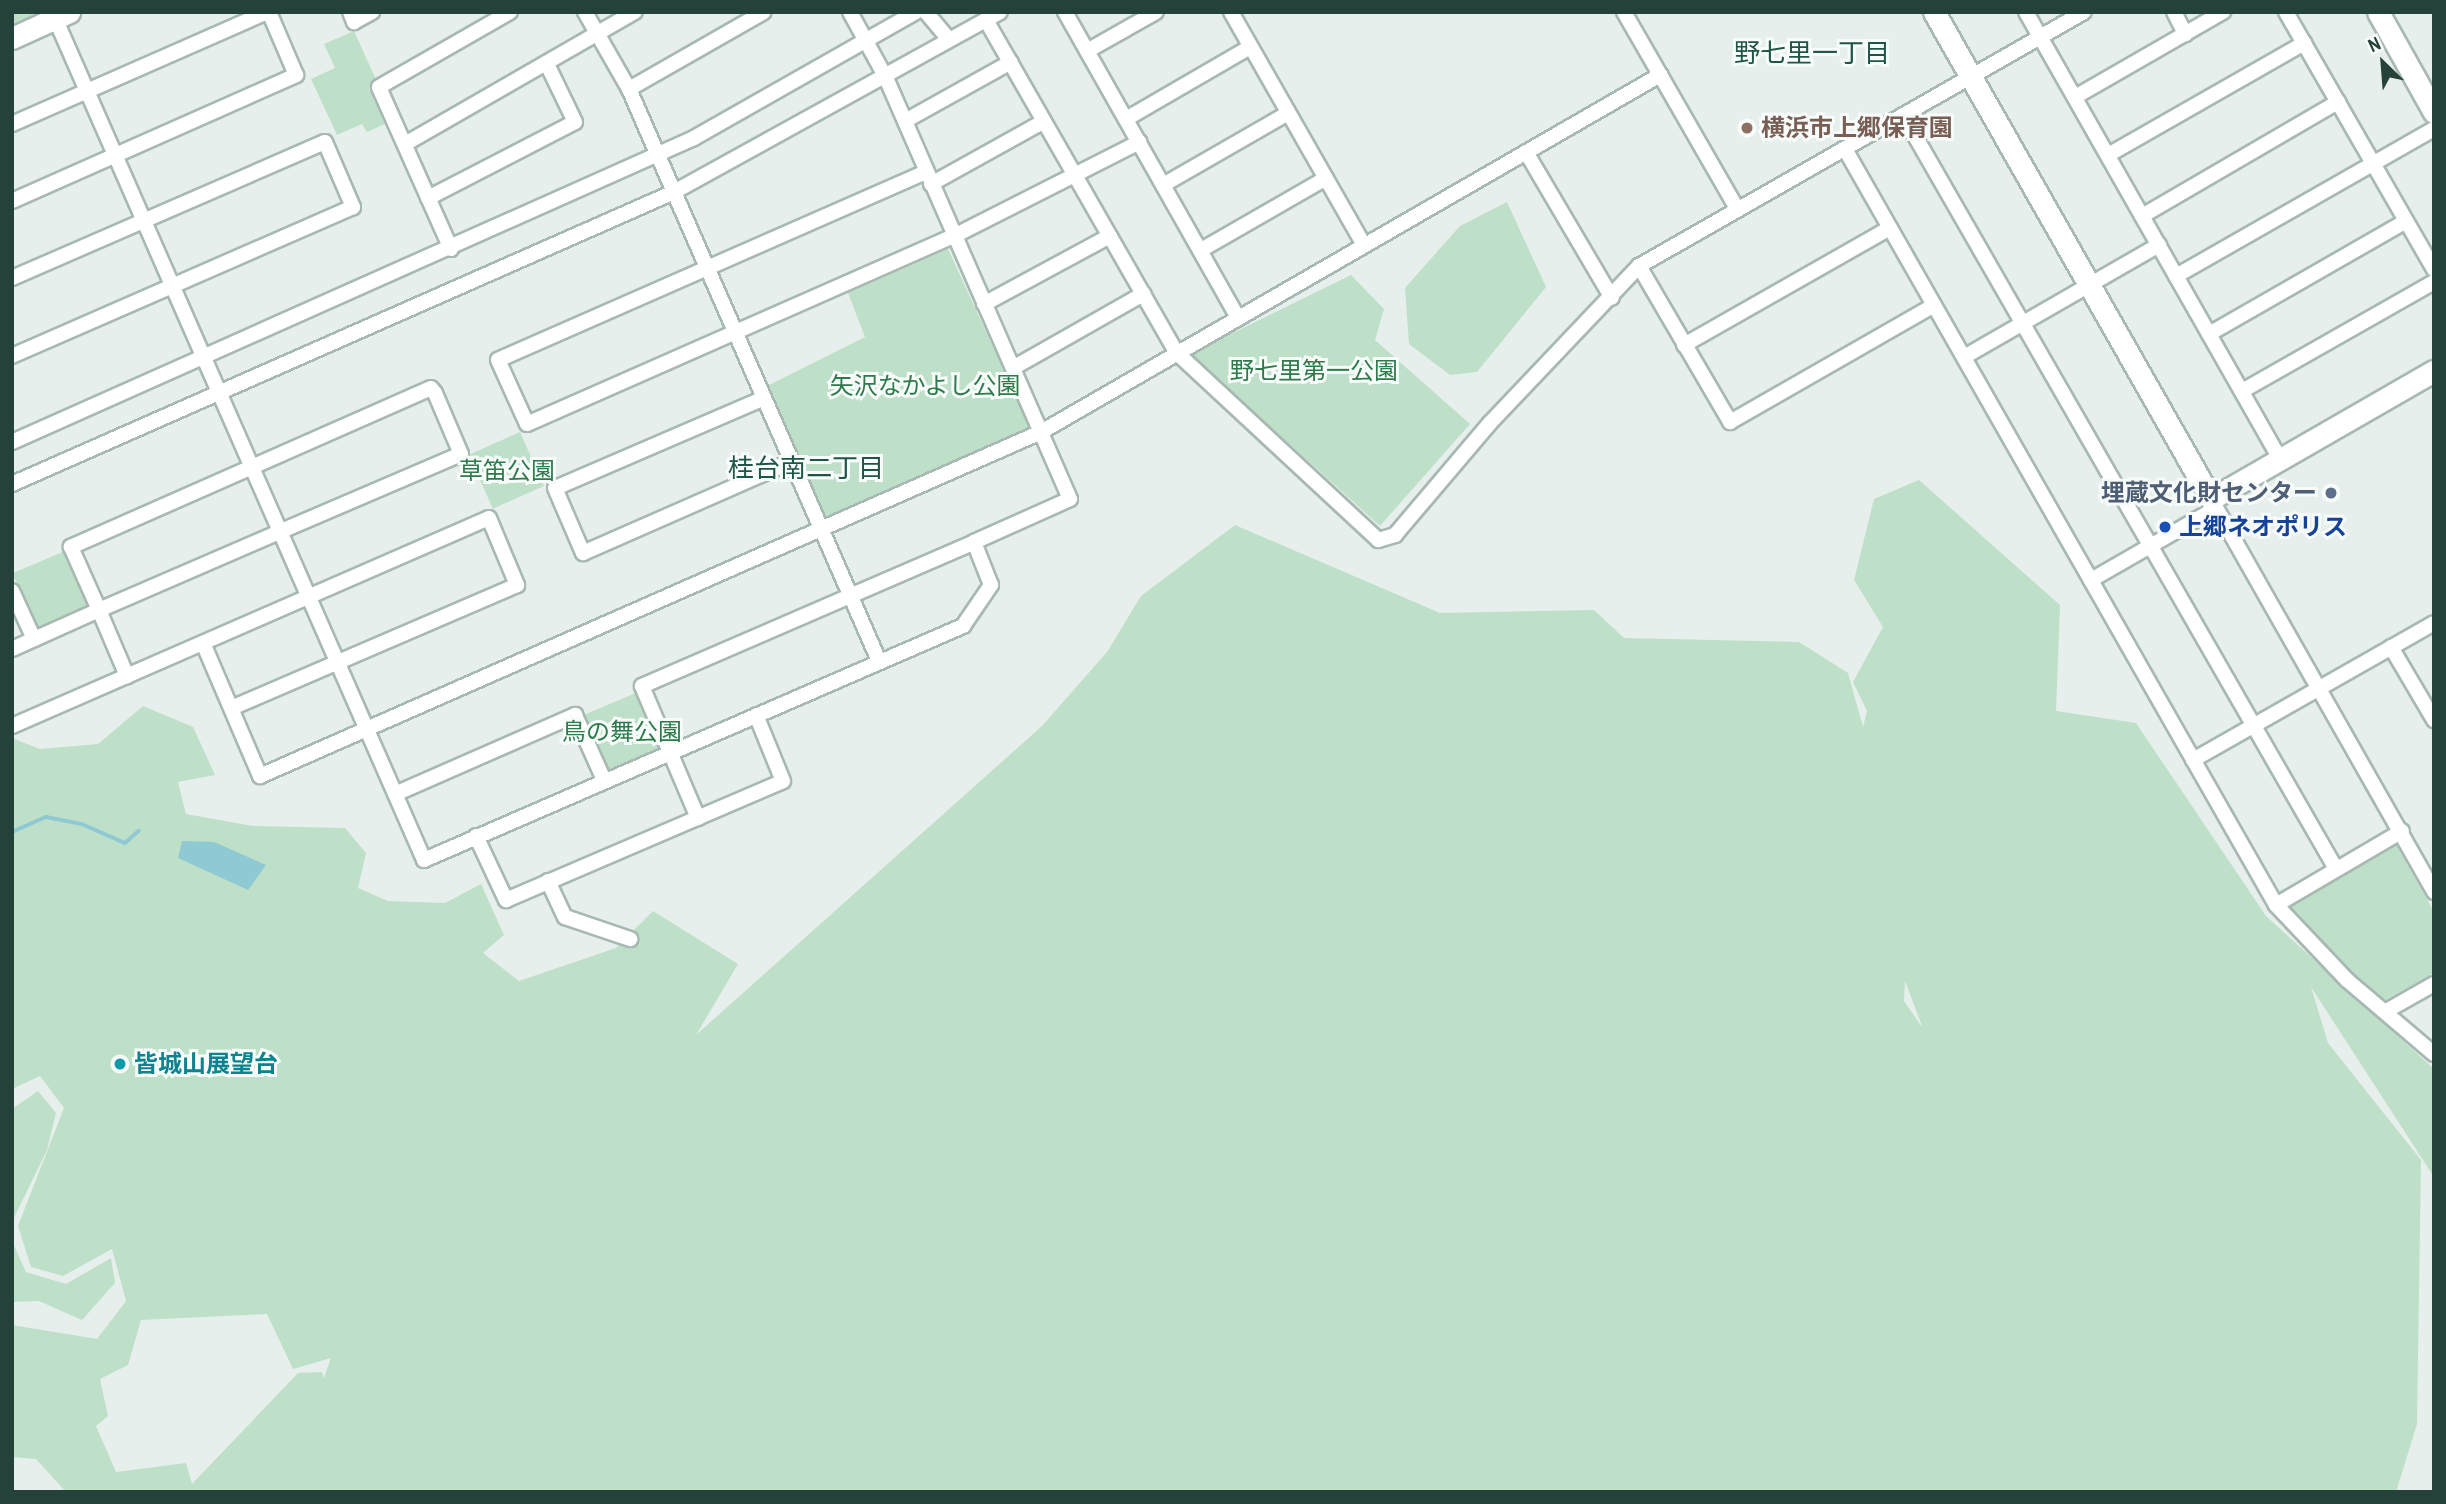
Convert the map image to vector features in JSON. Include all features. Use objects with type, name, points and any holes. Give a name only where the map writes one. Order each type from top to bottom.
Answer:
[{"type":"street","points":[[12,124],[268,12],[296,75],[12,201]]},
{"type":"street","points":[[350,12],[354,22],[372,12]]},
{"type":"street","points":[[451,249],[379,87],[510,12]]},
{"type":"street","points":[[585,12],[629,89],[736,333],[762,399],[879,661]]},
{"type":"street","points":[[405,144],[635,12]]},
{"type":"street","points":[[629,89],[764,12]]},
{"type":"street","points":[[698,818],[642,686],[1070,499],[886,76],[850,12]]},
{"type":"street","points":[[12,442],[451,249],[657,155],[866,43],[916,12]]},
{"type":"street","points":[[926,12],[948,38]]},
{"type":"street","points":[[12,484],[219,395],[674,192],[886,76],[948,38],[1000,12]]},
{"type":"street","points":[[1065,12],[1238,318]]},
{"type":"street","points":[[1087,51],[1156,12]]},
{"type":"street","points":[[1231,12],[1364,245]]},
{"type":"street","points":[[1624,12],[1738,210]]},
{"type":"street","points":[[1934,12],[2213,503],[2321,687],[2433,891]]},
{"type":"street","points":[[2026,12],[2280,459]]},
{"type":"street","points":[[986,20],[1177,353],[1378,541],[1395,536],[1490,423],[1612,298],[1639,266],[2084,12]]},
{"type":"street","points":[[2174,12],[2185,34]]},
{"type":"street","points":[[2074,97],[2223,12]]},
{"type":"street","points":[[2286,12],[2434,269]]},
{"type":"street","points":[[2378,12],[2434,112]]},
{"type":"street","points":[[12,38],[59,14],[87,91],[424,860],[963,626],[991,585],[974,542]]},
{"type":"street","points":[[2108,155],[2304,44]]},
{"type":"street","points":[[1126,119],[1251,47]]},
{"type":"street","points":[[905,121],[1011,62]]},
{"type":"street","points":[[428,198],[575,122],[547,64]]},
{"type":"street","points":[[203,643],[260,776],[1041,432],[1660,75]]},
{"type":"street","points":[[2142,216],[2338,102]]},
{"type":"street","points":[[1163,185],[1288,113]]},
{"type":"street","points":[[1903,116],[2336,869]]},
{"type":"street","points":[[1044,121],[929,178],[706,269],[498,360],[527,424],[954,236],[1077,178],[1139,142]]},
{"type":"street","points":[[2176,276],[2434,129]]},
{"type":"street","points":[[12,278],[325,142],[353,207],[12,356]]},
{"type":"street","points":[[1845,149],[2276,905],[2347,980],[2388,1010],[2434,1054]]},
{"type":"street","points":[[1526,152],[1612,298]]},
{"type":"street","points":[[1201,250],[1326,178]]},
{"type":"street","points":[[2209,334],[2406,221]]},
{"type":"street","points":[[1684,345],[1890,228]]},
{"type":"street","points":[[984,304],[1110,236]]},
{"type":"street","points":[[1964,357],[2159,245]]},
{"type":"street","points":[[1639,266],[1730,422],[1934,305]]},
{"type":"street","points":[[2242,391],[2434,282]]},
{"type":"street","points":[[1013,368],[1143,294]]},
{"type":"street","points":[[2091,580],[2150,546],[2280,459],[2434,372]]},
{"type":"street","points":[[12,649],[99,610],[461,454],[431,388],[71,547],[99,610],[127,676]]},
{"type":"street","points":[[762,399],[555,488],[583,553],[790,462]]},
{"type":"street","points":[[12,726],[489,518],[517,584],[231,708]]},
{"type":"street","points":[[12,591],[34,639]]},
{"type":"street","points":[[2193,760],[2434,623]]},
{"type":"street","points":[[2391,647],[2433,715]]},
{"type":"street","points":[[395,794],[575,715],[604,780]]},
{"type":"street","points":[[476,836],[506,900],[698,818],[783,781],[755,715]]},
{"type":"street","points":[[2276,905],[2402,831]]},
{"type":"street","points":[[548,881],[565,918],[629,939]]},
{"type":"street","points":[[2388,1010],[2434,984]]},
{"type":"green space","points":[[12,12],[40,12],[41,14],[12,26]]},
{"type":"green space","points":[[354,31],[378,84],[369,89],[385,124],[367,132],[362,124],[337,135],[311,79],[335,68],[324,44]]},
{"type":"green space","points":[[1507,202],[1546,287],[1477,372],[1450,375],[1409,344],[1405,288],[1460,226]]},
{"type":"green space","name":"矢沢なかよし公園","points":[[948,249],[1030,427],[826,518],[769,385],[865,337],[848,293]]},
{"type":"green space","name":"野七里第一公園","points":[[1351,275],[1384,309],[1375,340],[1470,424],[1380,526],[1190,354]]},
{"type":"green space","name":"草笛公園","points":[[520,432],[544,486],[493,509],[469,455]]},
{"type":"green space","points":[[1919,480],[2060,605],[2056,711],[2136,723],[2266,916],[2434,1069],[2434,1177],[2311,987],[2328,1043],[2421,1160],[2417,1424],[2396,1492],[66,1492],[36,1459],[12,1457],[12,1325],[97,1339],[126,1301],[112,1249],[63,1276],[31,1267],[18,1226],[64,1108],[40,1076],[12,1089],[12,738],[40,749],[98,744],[143,706],[193,727],[215,775],[178,782],[186,814],[253,826],[345,828],[366,853],[358,888],[388,901],[445,903],[481,884],[504,935],[483,953],[519,981],[616,948],[653,911],[738,964],[696,1035],[1042,726],[1107,652],[1141,596],[1235,525],[1440,613],[1594,610],[1624,638],[1799,642],[1848,673],[1863,727],[1867,711],[1853,682],[1883,627],[1854,580],[1874,499]],"holes":[[[1905,981],[1922,1026],[1922,1027],[1904,1001]],[[267,1314],[293,1369],[331,1358],[324,1378],[322,1372],[298,1373],[192,1484],[186,1463],[116,1472],[96,1426],[108,1416],[100,1379],[128,1365],[141,1320]]]},
{"type":"green space","points":[[65,551],[89,608],[37,630],[13,573]]},
{"type":"green space","name":"鳥の舞公園","points":[[638,692],[662,749],[606,773],[582,716]]},
{"type":"green space","points":[[2395,842],[2434,912],[2434,973],[2384,1001],[2280,906]]},
{"type":"green space","points":[[38,1091],[56,1113],[47,1150],[12,1222],[12,1109]]},
{"type":"green space","points":[[12,1241],[26,1272],[66,1284],[111,1258],[115,1283],[82,1320],[39,1301],[12,1302]]},
{"type":"water","points":[[182,841],[214,842],[266,865],[248,890],[178,858]]},
{"type":"waterway","points":[[12,832],[46,817],[82,824],[125,843],[139,831]]},
{"type":"place","name":"横浜市上郷保育園","points":[[1747,128]]},
{"type":"place","name":"埋蔵文化財センター","points":[[2331,493]]},
{"type":"place","name":"上郷ネオポリス","points":[[2165,527]]},
{"type":"place","name":"皆城山展望台","points":[[120,1064]]},
{"type":"district","name":"野七里一丁目","points":[[1812,53]]},
{"type":"district","name":"桂台南二丁目","points":[[806,468]]}]
